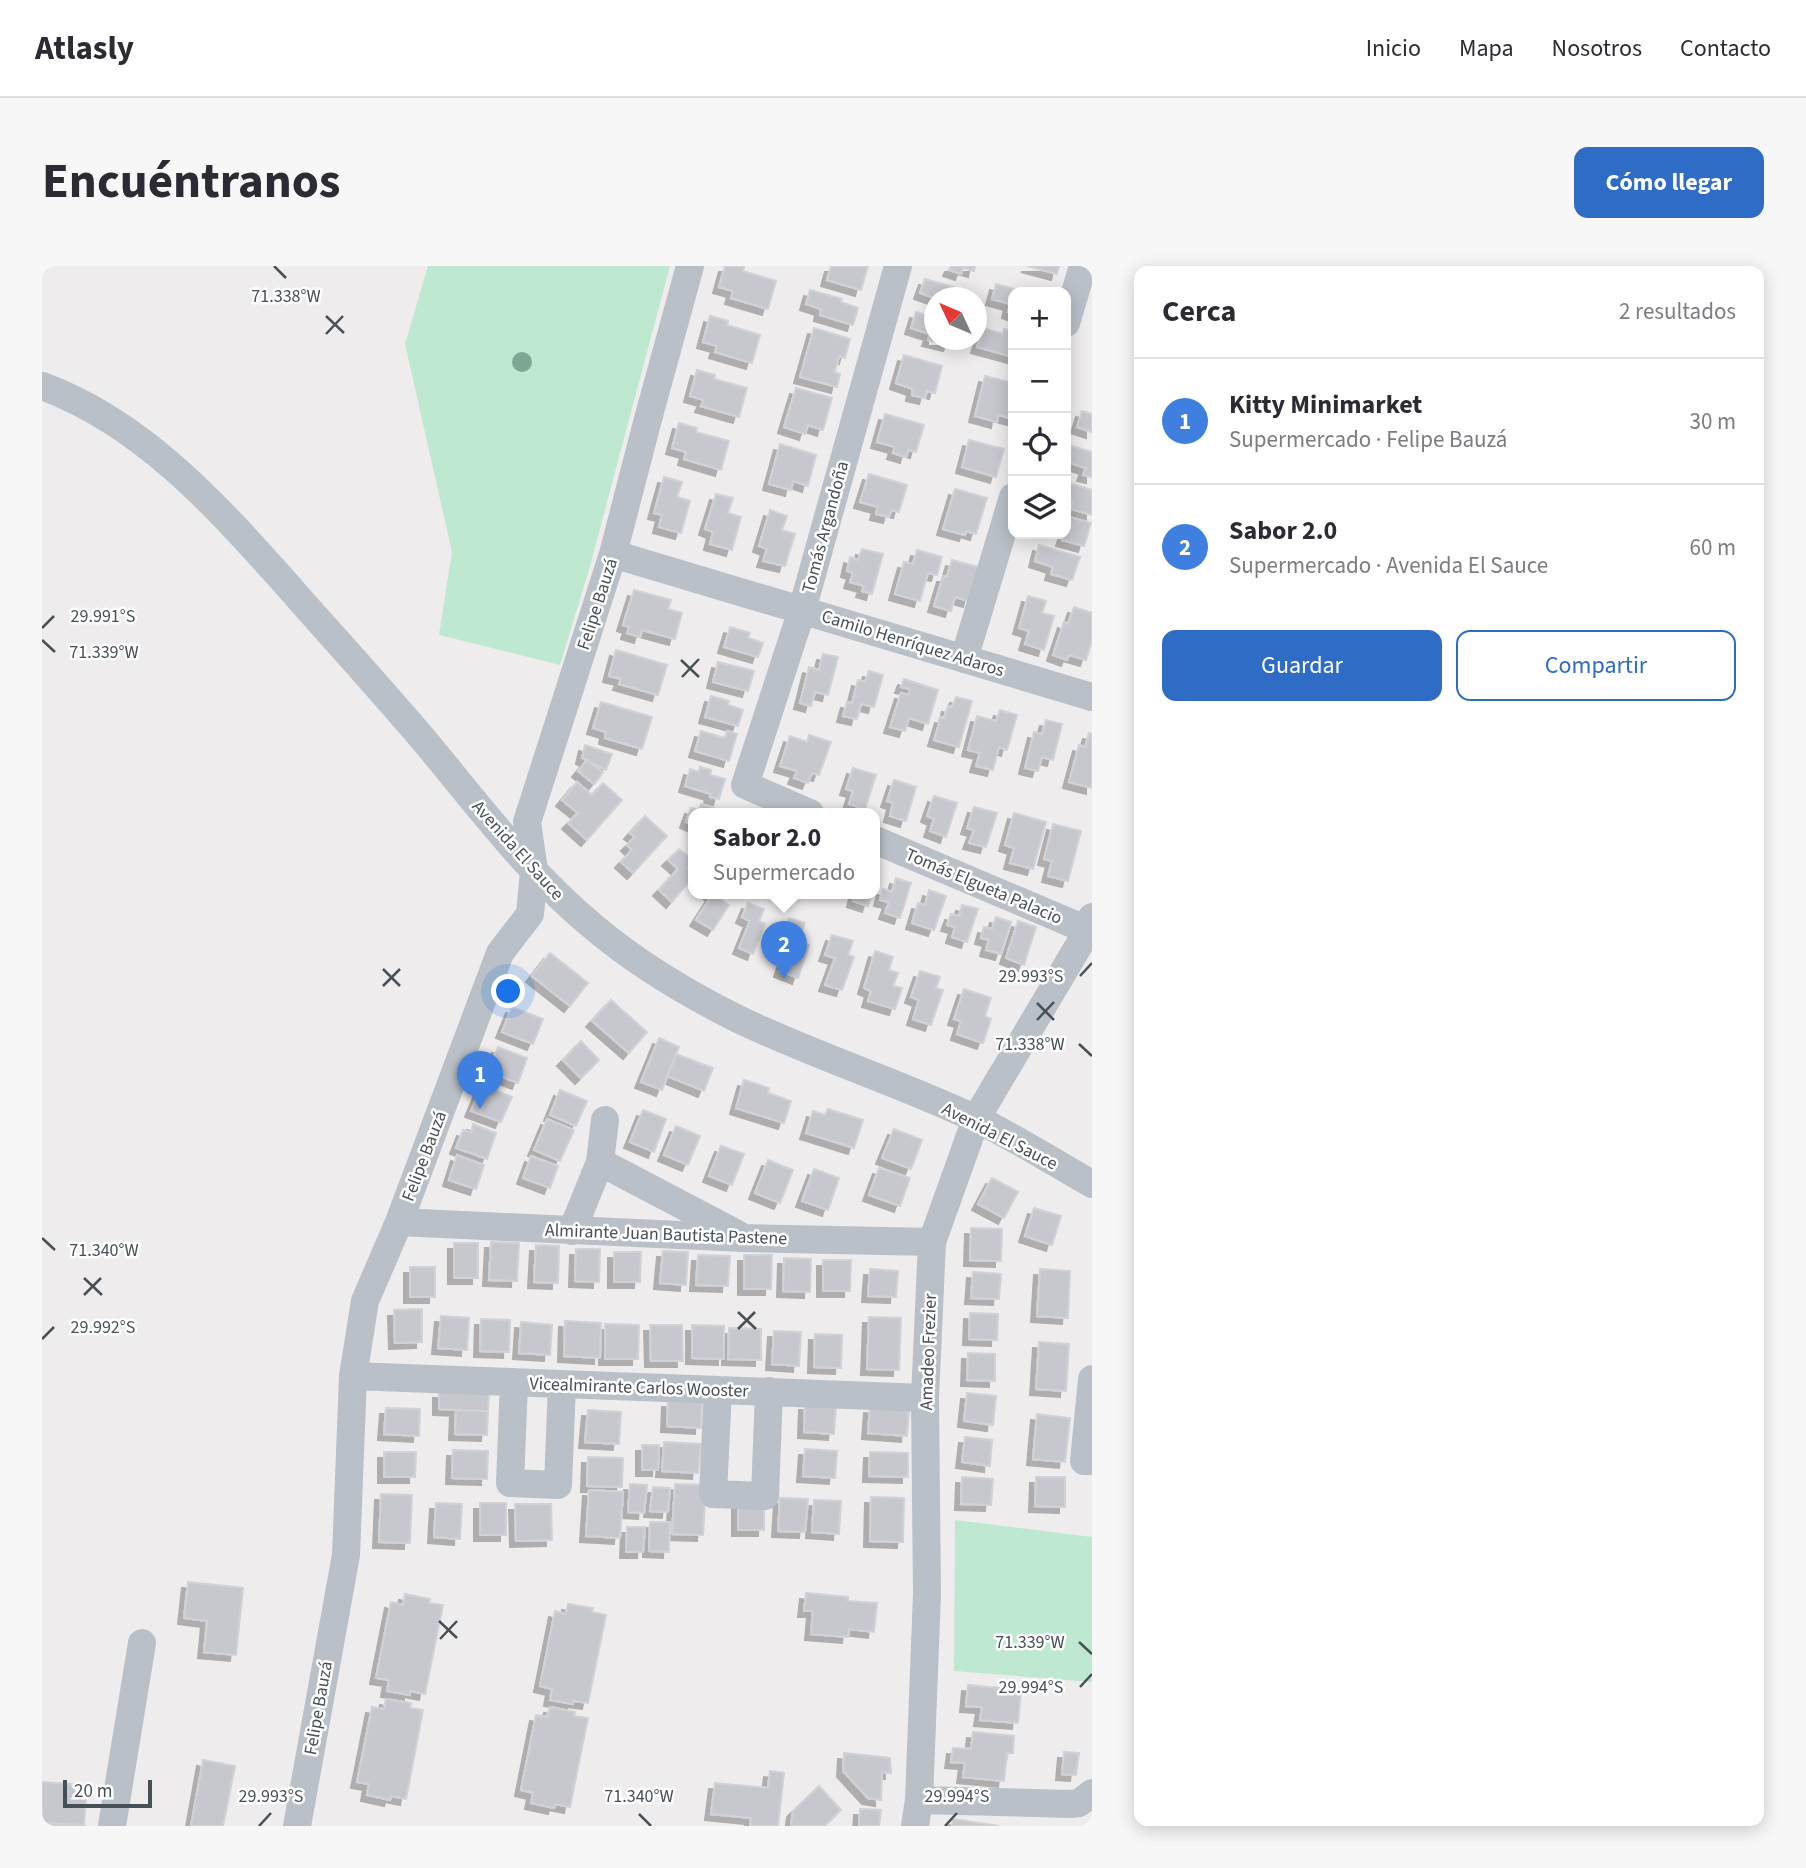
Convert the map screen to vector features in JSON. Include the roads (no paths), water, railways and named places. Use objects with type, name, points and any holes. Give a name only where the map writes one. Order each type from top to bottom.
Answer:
[{"type":"street","name":"Felipe Bauzá","points":[[297,1826],[346,1555],[353,1376],[365,1301],[399,1222],[500,953],[530,914],[534,871],[527,822],[613,554],[690,266]]},
{"type":"street","name":"Tomás Argandoña","points":[[798,808],[745,785],[802,610],[898,266]]},
{"type":"street","points":[[1071,306],[1083,266]]},
{"type":"street","name":"Avenida El Sauce","points":[[42,386],[64,394],[129,432],[173,466],[231,522],[414,728],[534,871],[564,901],[629,955],[703,1001],[976,1119],[1092,1184]]},
{"type":"street","points":[[964,659],[1008,514]]},
{"type":"street","name":"Camilo Henríquez Adaros","points":[[613,554],[1092,697]]},
{"type":"street","name":"Tomás Elgueta Palacio","points":[[880,842],[1091,926]]},
{"type":"street","name":"Amadeo Frezier","points":[[917,1813],[927,1594],[925,1398],[932,1242],[976,1119],[1091,926]]},
{"type":"street","points":[[572,1231],[600,1161],[605,1120]]},
{"type":"street","points":[[600,1161],[743,1238]]},
{"type":"street","name":"Almirante Juan Bautista Pastene","points":[[399,1222],[743,1238],[932,1242]]},
{"type":"street","name":"Vicealmirante Carlos Wooster","points":[[353,1376],[925,1398]]},
{"type":"street","points":[[1092,1379],[1084,1461],[1092,1461]]},
{"type":"street","points":[[514,1382],[510,1483],[558,1485],[562,1384]]},
{"type":"street","points":[[718,1390],[713,1494],[765,1496],[769,1391]]},
{"type":"street","points":[[111,1826],[142,1643]]},
{"type":"street","points":[[917,1813],[1071,1804],[1079,1803],[1092,1793]]},
{"type":"place","name":"Sabor 2.0","points":[[784,979]]},
{"type":"place","name":"Kitty Minimarket","points":[[480,1109]]}]
